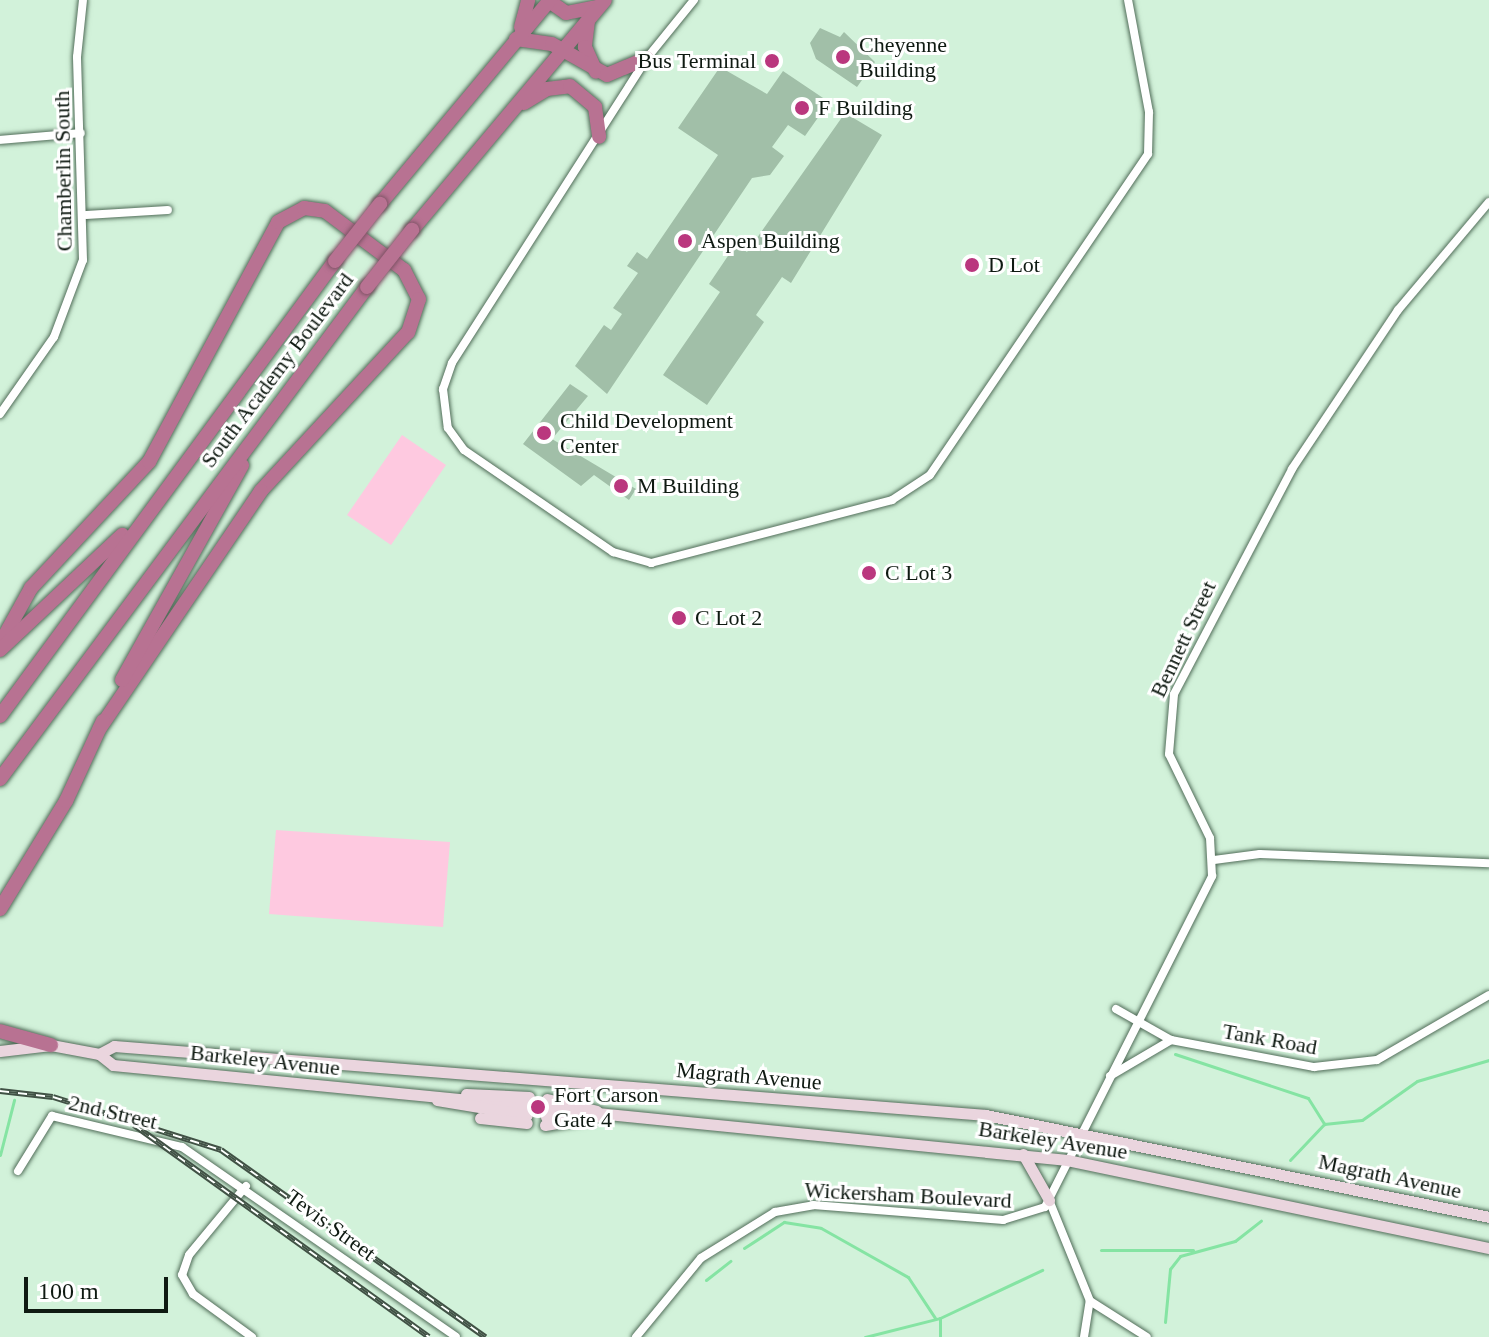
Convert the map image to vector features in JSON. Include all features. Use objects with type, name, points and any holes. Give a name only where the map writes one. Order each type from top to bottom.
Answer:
[{"type":"highway","points":[[528,0],[516,39],[562,50],[597,73],[621,72],[647,58]]},
{"type":"highway","points":[[549,0],[576,14],[603,2]]},
{"type":"highway","name":"South Academy Boulevard","points":[[0,716],[335,261],[549,0]]},
{"type":"highway","name":"South Academy Boulevard","points":[[0,779],[367,287],[603,2]]},
{"type":"highway","points":[[588,19],[585,47],[597,73]]},
{"type":"highway","points":[[510,112],[547,89],[570,86],[595,107],[599,137]]},
{"type":"highway","points":[[0,644],[12,617],[44,571],[149,462],[278,222],[304,208],[325,211],[404,270],[419,299],[408,332],[261,491],[100,728]]},
{"type":"highway","points":[[0,909],[66,801],[173,580],[293,383]]},
{"type":"highway","points":[[0,651],[92,566],[177,472]]},
{"type":"highway","points":[[0,1031],[51,1045]]},
{"type":"main road","name":"Magrath Avenue","points":[[0,1051],[51,1045],[99,1054],[114,1046],[338,1068],[456,1069],[1081,1129],[1489,1217]]},
{"type":"main road","name":"Barkeley Avenue","points":[[99,1054],[113,1065],[430,1096],[528,1110],[453,1108],[430,1096]]},
{"type":"main road","name":"Barkeley Avenue","points":[[604,1115],[546,1112],[1067,1160],[1489,1248]]},
{"type":"main road","points":[[1023,1154],[1049,1200]]},
{"type":"street","name":"Chamberlin South","points":[[0,414],[73,298],[86,215],[81,133],[83,0]]},
{"type":"street","points":[[694,0],[647,58],[452,363],[444,414],[470,455],[607,548],[668,562],[892,500],[930,475],[1148,154],[1149,112],[1128,0]]},
{"type":"street","points":[[0,140],[81,133]]},
{"type":"street","name":"Bennett Street","points":[[1214,860],[1169,754],[1174,694],[1292,469],[1398,310],[1489,202]]},
{"type":"street","points":[[86,215],[168,210]]},
{"type":"street","points":[[0,396],[9,402]]},
{"type":"street","points":[[1084,1337],[1090,1301],[1049,1200],[1105,1080],[1206,892],[1214,860],[1260,854],[1489,863]]},
{"type":"street","name":"Tank Road","points":[[1116,1009],[1171,1040],[1314,1067],[1352,1065],[1406,1049],[1489,995]]},
{"type":"street","points":[[1105,1080],[1139,1052],[1171,1040]]},
{"type":"street","name":"2nd Street","points":[[18,1171],[52,1116],[182,1147]]},
{"type":"street","name":"Tevis Street","points":[[182,1147],[246,1186],[456,1337]]},
{"type":"street","points":[[246,1186],[189,1255],[182,1275],[193,1294],[252,1337]]},
{"type":"street","name":"Wickersham Boulevard","points":[[636,1337],[701,1258],[775,1212],[813,1205],[1003,1220],[1036,1213],[1049,1200]]},
{"type":"street","points":[[1090,1301],[1147,1337]]},
{"type":"shaded area","points":[[402,435],[446,465],[391,545],[347,515]]},
{"type":"shaded area","points":[[276,830],[450,842],[443,927],[269,914]]},
{"type":"building","name":"Cheyenne Building","points":[[820,28],[840,37],[844,32],[875,62],[857,87],[816,59],[810,43]]},
{"type":"building","name":"Aspen Building","points":[[720,67],[767,94],[783,71],[829,102],[805,136],[788,125],[772,147],[784,156],[770,175],[752,178],[607,394],[575,366],[604,325],[611,330],[622,314],[613,308],[638,273],[627,266],[637,252],[647,259],[718,155],[678,128]]},
{"type":"building","points":[[845,113],[882,135],[791,283],[782,277],[756,315],[764,322],[707,405],[663,375],[720,292],[709,284],[736,244],[747,252]]},
{"type":"building","name":"Child Development Center","points":[[570,384],[588,396],[552,439],[636,489],[629,500],[594,475],[581,486],[523,444]]},
{"type":"waterway","points":[[1175,1054],[1308,1098],[1324,1124]]},
{"type":"waterway","points":[[1290,1160],[1324,1124],[1362,1120],[1417,1081],[1489,1060]]},
{"type":"waterway","points":[[0,1155],[14,1100]]},
{"type":"waterway","points":[[1165,1322],[1170,1269],[1180,1256],[1235,1241],[1261,1221]]},
{"type":"waterway","points":[[744,1248],[784,1222],[821,1228],[908,1277],[935,1318]]},
{"type":"waterway","points":[[1101,1250],[1193,1250]]},
{"type":"waterway","points":[[706,1280],[730,1261]]},
{"type":"waterway","points":[[865,1337],[940,1318],[1042,1270]]},
{"type":"waterway","points":[[940,1318],[940,1337]]},
{"type":"railway","points":[[0,1091],[53,1097],[221,1150],[485,1337]]},
{"type":"railway","points":[[134,1125],[429,1337]]},
{"type":"place","name":"Cheyenne Building","points":[[843,57]]},
{"type":"place","name":"Bus Terminal","points":[[772,61]]},
{"type":"place","name":"F Building","points":[[802,108]]},
{"type":"place","name":"Aspen Building","points":[[685,241]]},
{"type":"place","name":"D Lot","points":[[972,265]]},
{"type":"place","name":"Child Development Center","points":[[544,433]]},
{"type":"place","name":"M Building","points":[[621,486]]},
{"type":"place","name":"C Lot 3","points":[[869,573]]},
{"type":"place","name":"C Lot 2","points":[[679,618]]},
{"type":"place","name":"Fort Carson Gate 4","points":[[538,1107]]}]
